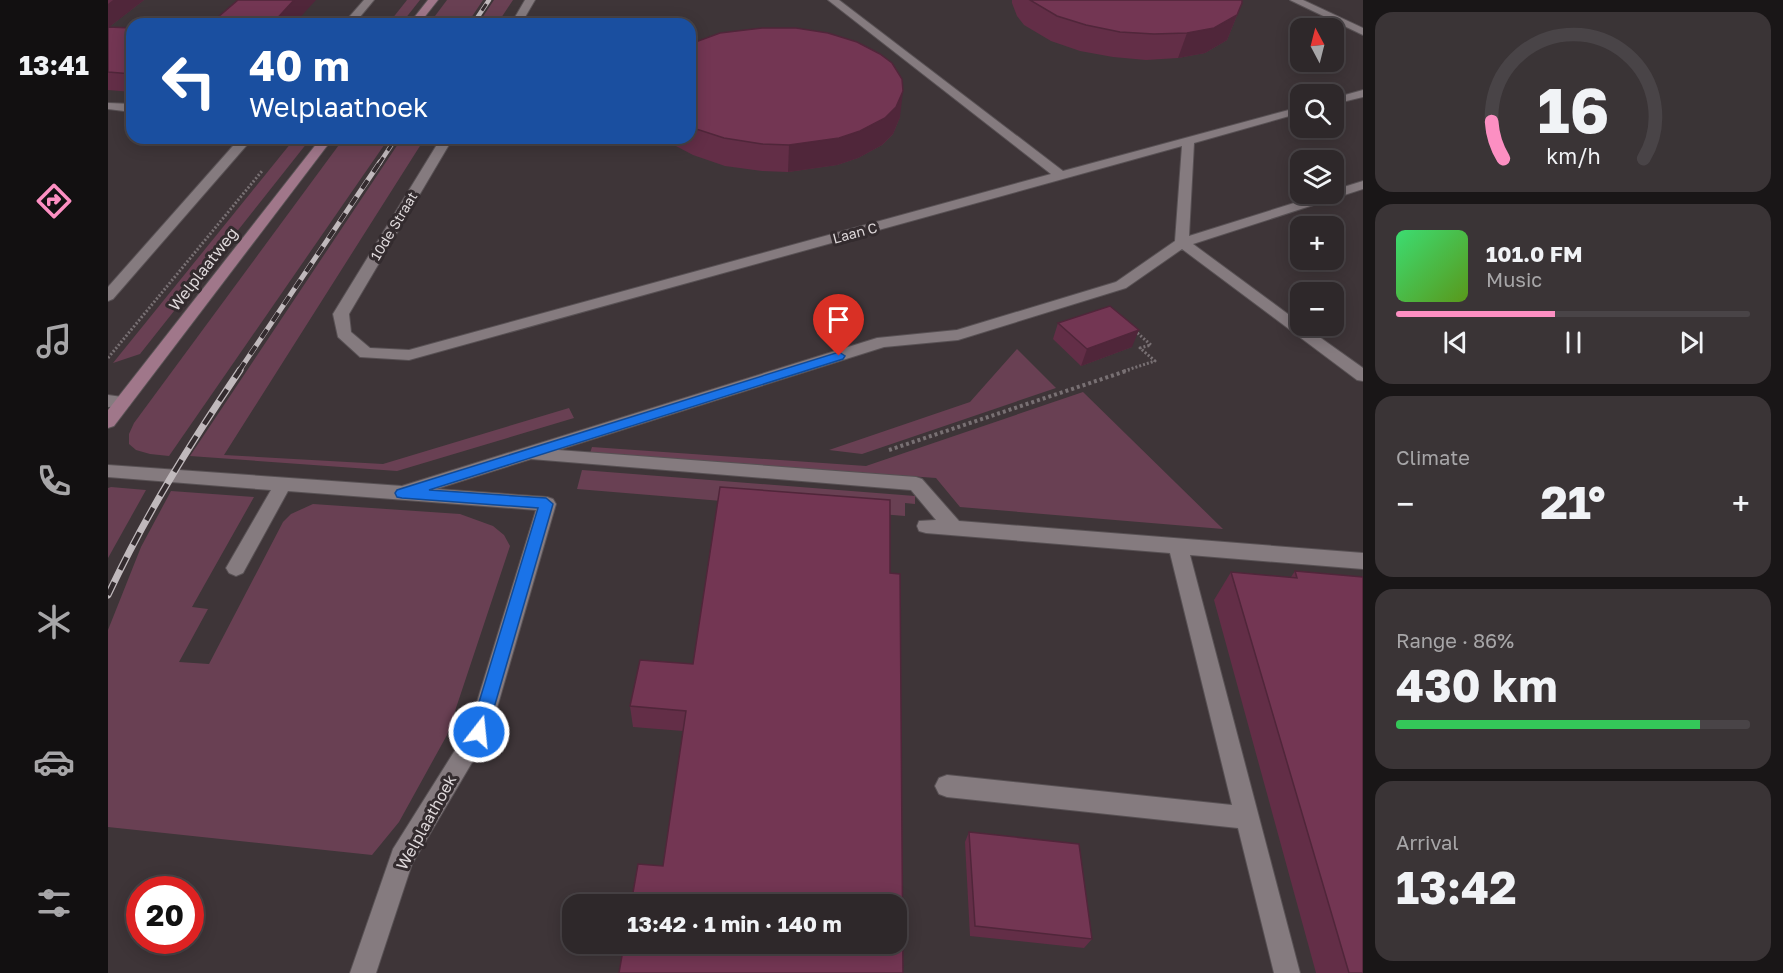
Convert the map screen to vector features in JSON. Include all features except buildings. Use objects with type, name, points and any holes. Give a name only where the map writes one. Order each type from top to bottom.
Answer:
[{"type":"street","points":[[419,18],[433,0]]},
{"type":"street","name":"Welplaatweg","points":[[108,422],[116,402],[322,144]]},
{"type":"lane","points":[[353,18],[369,0]]},
{"type":"lane","points":[[520,18],[530,0]]},
{"type":"lane","points":[[833,0],[1061,176]]},
{"type":"lane","points":[[1295,0],[1363,32]]},
{"type":"lane","points":[[1344,98],[1363,93]]},
{"type":"lane","points":[[108,106],[126,108]]},
{"type":"lane","name":"Laan C","points":[[341,314],[342,334],[366,353],[410,355],[1290,113]]},
{"type":"lane","points":[[1188,141],[1182,243],[1363,376]]},
{"type":"lane","points":[[108,296],[242,144]]},
{"type":"lane","name":"10de Straat","points":[[341,314],[443,144]]},
{"type":"lane","points":[[1357,187],[1363,197]]},
{"type":"lane","name":"Welplaathoek","points":[[402,493],[883,342],[958,335],[1121,285],[1182,243],[1357,187]]},
{"type":"lane","points":[[526,454],[916,484],[955,529]]},
{"type":"lane","name":"Welplaathoek","points":[[108,471],[546,504],[479,732],[402,858],[363,973]]},
{"type":"lane","points":[[236,568],[284,484]]},
{"type":"lane","points":[[926,526],[1363,561]]},
{"type":"lane","points":[[1178,546],[1287,973]]},
{"type":"lane","points":[[947,786],[1247,818]]},
{"type":"path","name":"Welplaatweg","points":[[108,358],[266,165]]},
{"type":"path","points":[[883,452],[1155,361],[1140,348],[1151,345],[1093,293]]},
{"type":"shaded area","points":[[407,0],[420,0],[406,18],[393,18]]},
{"type":"shaded area","points":[[447,0],[483,0],[471,18],[434,18]]},
{"type":"shaded area","points":[[494,0],[513,0],[501,18],[482,18]]},
{"type":"shaded area","points":[[290,144],[306,144],[140,354],[113,363]]},
{"type":"shaded area","points":[[340,144],[385,144],[169,456],[136,450],[129,444],[129,434],[134,423]]},
{"type":"shaded area","points":[[398,144],[421,144],[224,455],[383,464],[569,408],[574,418],[397,471],[190,456]]},
{"type":"shaded area","points":[[1017,349],[1056,388],[862,454],[829,450],[970,402]]},
{"type":"shaded area","points":[[1083,392],[1223,529],[960,507],[936,478],[590,453],[592,447],[866,466]]},
{"type":"shaded area","points":[[582,470],[915,496],[915,504],[905,503],[905,516],[577,489]]},
{"type":"shaded area","points":[[108,488],[146,490],[108,558]]},
{"type":"shaded area","points":[[171,491],[254,497],[192,607],[208,609],[179,662],[209,664],[283,522],[291,514],[313,504],[460,514],[493,526],[504,535],[510,546],[447,735],[399,822],[372,855],[108,827],[108,630],[141,547]]},
{"type":"railway","points":[[477,18],[489,0]]},
{"type":"railway","points":[[379,164],[392,144]]},
{"type":"railway","points":[[239,371],[380,162]]},
{"type":"railway","points":[[108,595],[170,480],[240,370]]},
{"type":"route","points":[[479,732],[546,504],[402,493],[839,356]]}]
